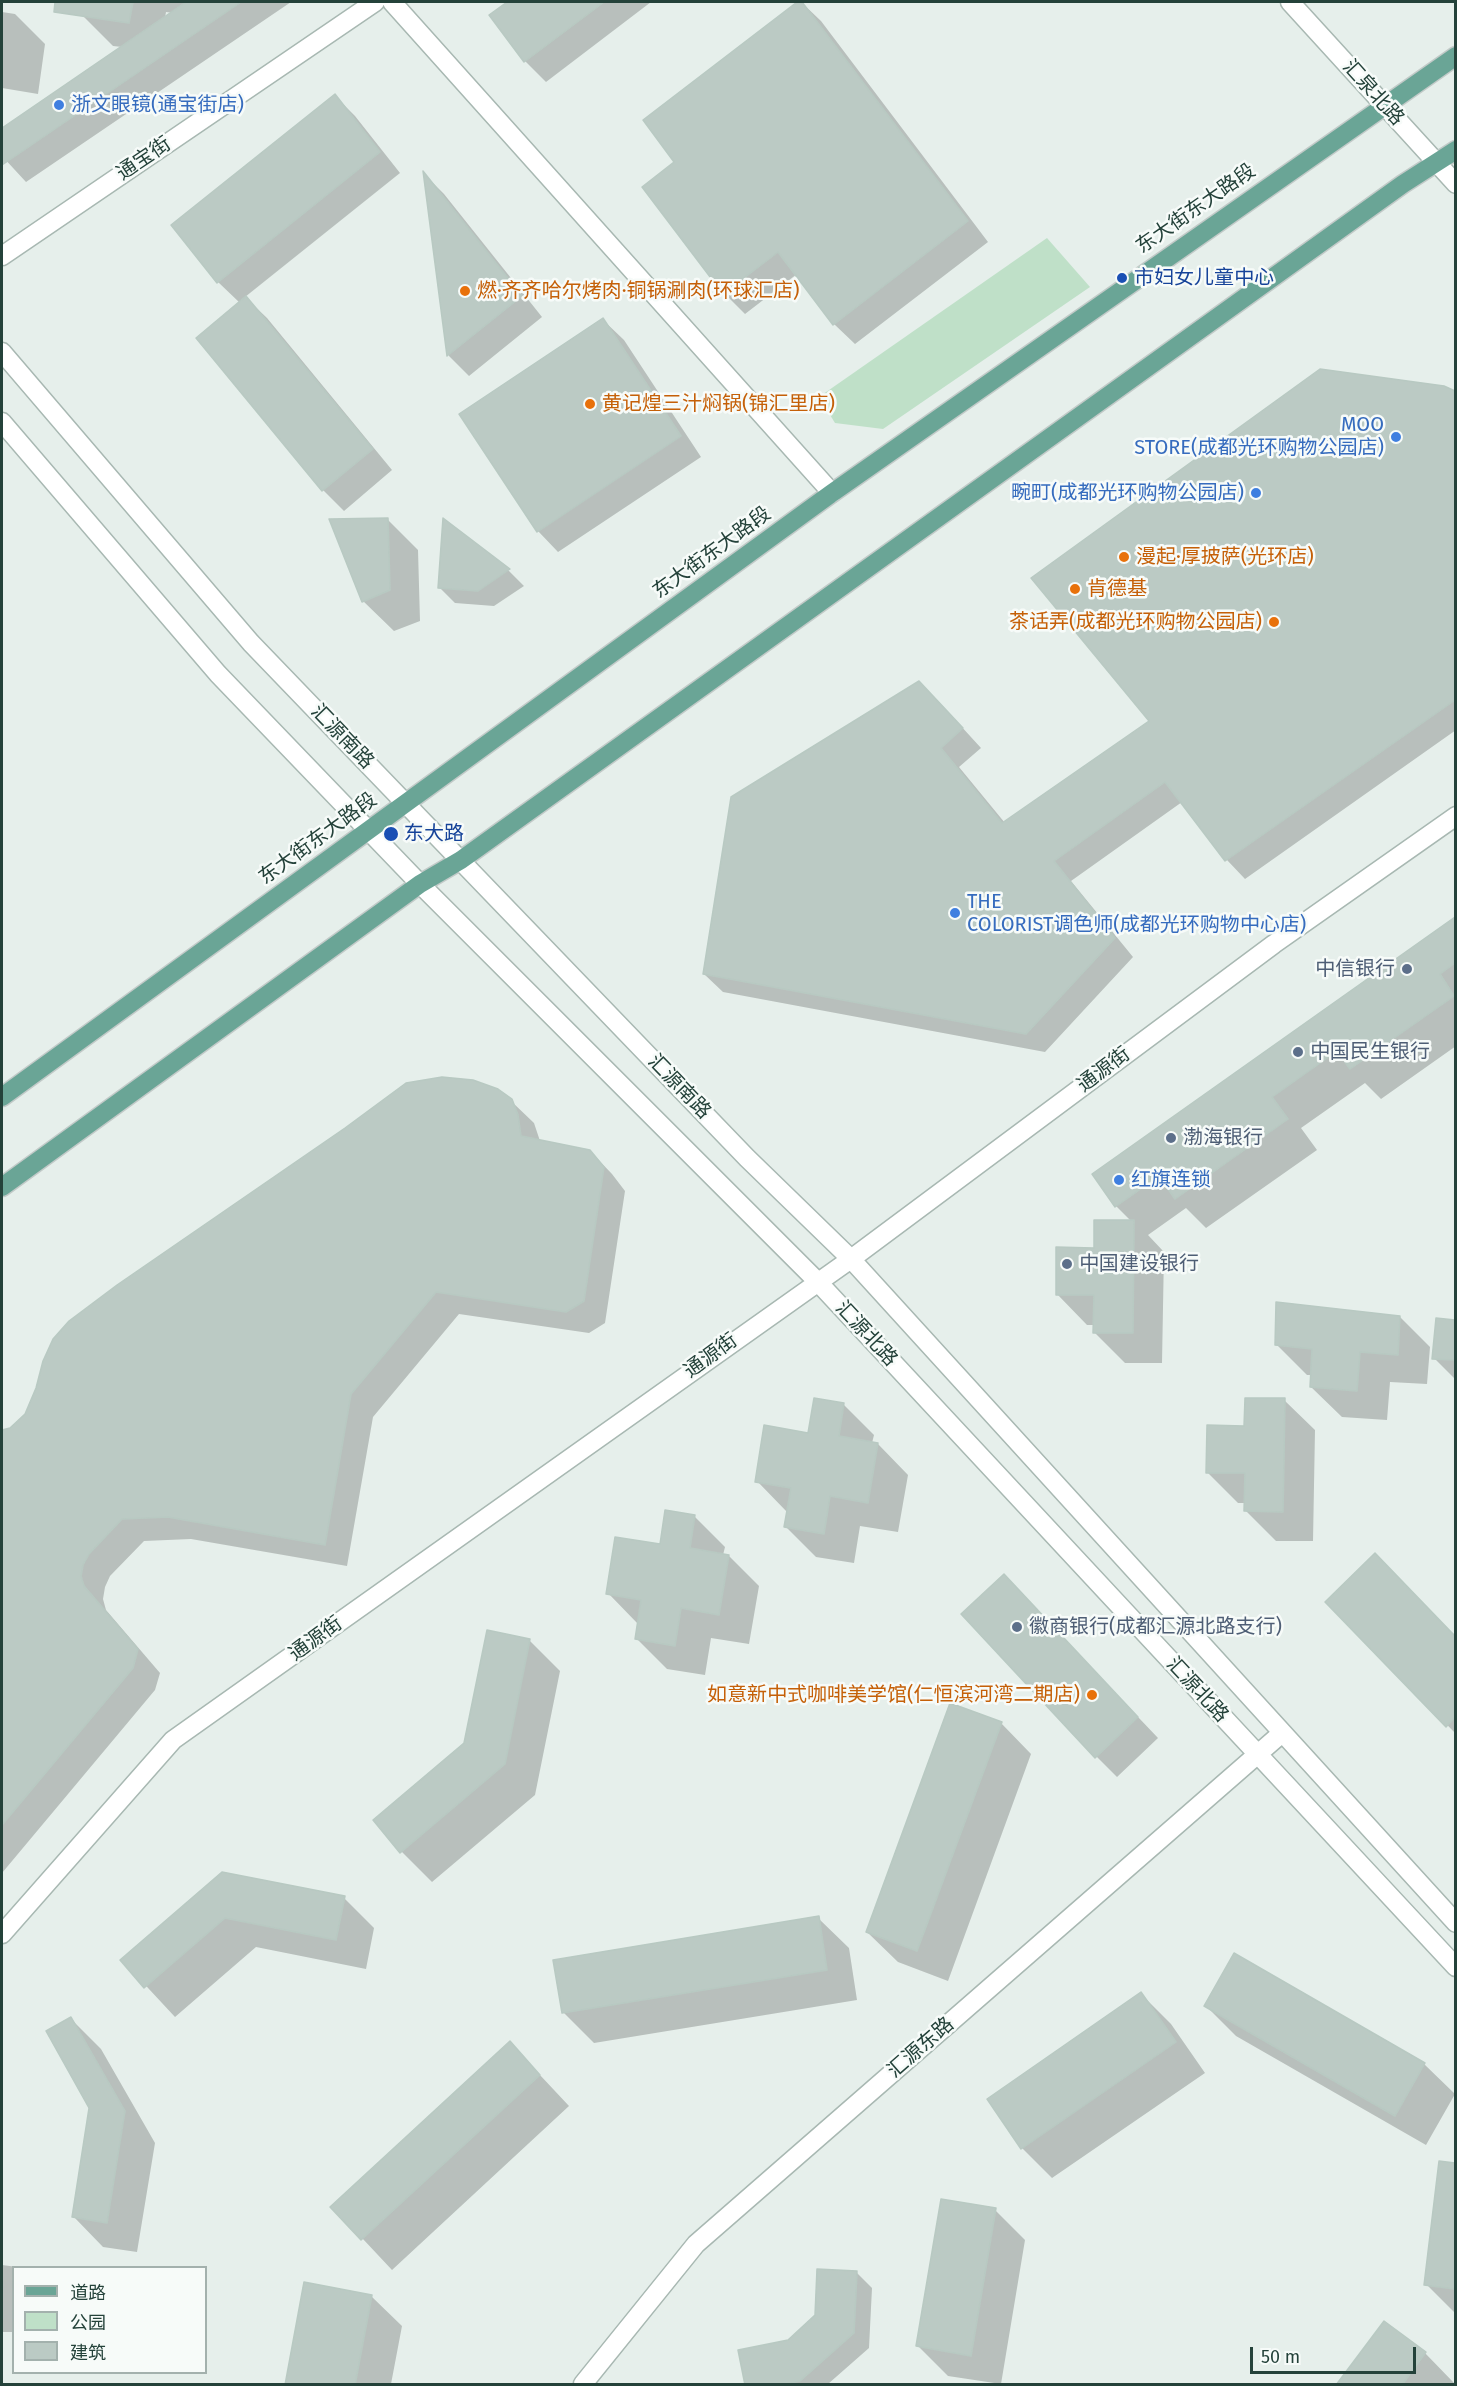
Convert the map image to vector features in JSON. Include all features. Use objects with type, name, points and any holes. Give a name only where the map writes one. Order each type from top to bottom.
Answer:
[{"type":"main road","name":"东大街东大路段","points":[[2,1097],[832,493],[1455,56]]},
{"type":"main road","points":[[2,1187],[420,884],[461,860],[1384,198],[1455,150]]},
{"type":"street","name":"通宝街","points":[[2,256],[375,2]]},
{"type":"street","points":[[392,2],[832,493]]},
{"type":"street","name":"汇泉北路","points":[[1290,2],[1455,184]]},
{"type":"street","name":"汇源南路","points":[[2,352],[251,643],[747,1158],[851,1259]]},
{"type":"street","name":"汇源南路","points":[[2,422],[218,674],[420,884],[817,1281]]},
{"type":"street","name":"通源街","points":[[2,1934],[173,1740],[851,1259],[1274,944],[1455,816]]},
{"type":"street","name":"汇源北路","points":[[851,1259],[1455,1923]]},
{"type":"street","name":"汇源北路","points":[[817,1281],[1455,1967]]},
{"type":"street","name":"汇源东路","points":[[584,2385],[696,2244],[1282,1733]]},
{"type":"green space","points":[[1047,238],[1090,287],[883,429],[835,423],[819,397]]},
{"type":"building","points":[[55,2],[133,2],[129,23],[54,12]]},
{"type":"building","points":[[186,2],[241,2],[2,165],[2,128]]},
{"type":"building","points":[[507,2],[604,2],[524,62],[489,15]]},
{"type":"building","points":[[797,2],[802,2],[968,221],[833,325],[778,252],[723,294],[642,187],[674,162],[643,120]]},
{"type":"building","points":[[335,94],[380,152],[217,283],[171,225]]},
{"type":"building","points":[[423,171],[522,296],[447,356]]},
{"type":"building","points":[[246,296],[373,449],[322,491],[196,338]]},
{"type":"building","points":[[603,318],[681,436],[537,532],[459,414]]},
{"type":"building","points":[[1320,369],[1444,386],[1455,391],[1455,700],[1225,861],[1165,782],[1054,861],[1115,938],[1026,1034],[703,974],[731,797],[919,681],[963,728],[941,748],[1002,823],[1149,721],[1031,578]]},
{"type":"building","points":[[388,518],[390,590],[362,602],[329,519]]},
{"type":"building","points":[[443,518],[510,569],[478,591],[438,588]]},
{"type":"building","points":[[1455,917],[1455,963],[1440,974],[1454,996],[1350,1069],[1337,1051],[1272,1097],[1288,1119],[1175,1199],[1159,1176],[1115,1207],[1092,1174]]},
{"type":"building","points":[[442,1077],[473,1080],[498,1089],[512,1099],[518,1115],[521,1136],[590,1150],[604,1167],[584,1301],[566,1312],[436,1292],[351,1394],[325,1545],[168,1517],[122,1519],[89,1554],[83,1565],[81,1576],[84,1586],[138,1649],[133,1668],[2,1825],[2,1430],[10,1428],[25,1414],[53,1339],[69,1321],[117,1285],[345,1128],[406,1083]]},
{"type":"building","points":[[1094,1220],[1134,1220],[1133,1333],[1093,1333],[1094,1295],[1056,1295],[1056,1247],[1094,1248]]},
{"type":"building","points":[[1276,1302],[1400,1316],[1398,1355],[1360,1352],[1357,1391],[1310,1387],[1312,1349],[1275,1345]]},
{"type":"building","points":[[1436,1318],[1455,1320],[1455,1360],[1432,1359]]},
{"type":"building","points":[[814,1398],[844,1403],[839,1436],[878,1443],[868,1503],[830,1496],[824,1534],[784,1527],[791,1488],[755,1482],[764,1425],[808,1433]]},
{"type":"building","points":[[1245,1398],[1285,1398],[1283,1512],[1244,1511],[1245,1473],[1206,1473],[1207,1425],[1244,1426]]},
{"type":"building","points":[[665,1510],[695,1515],[690,1548],[729,1555],[719,1615],[681,1608],[675,1646],[635,1639],[641,1600],[606,1594],[615,1537],[660,1544]]},
{"type":"building","points":[[1375,1553],[1455,1636],[1455,1717],[1446,1727],[1325,1602]]},
{"type":"building","points":[[1004,1574],[1138,1717],[1095,1758],[961,1614]]},
{"type":"building","points":[[487,1630],[530,1639],[505,1764],[400,1853],[373,1820],[464,1743]]},
{"type":"building","points":[[950,1703],[1002,1722],[917,1951],[866,1932]]},
{"type":"building","points":[[222,1872],[345,1896],[336,1940],[225,1918],[144,1988],[120,1960]]},
{"type":"building","points":[[819,1916],[827,1970],[562,2013],[553,1960]]},
{"type":"building","points":[[1234,1953],[1425,2063],[1395,2116],[1204,2006]]},
{"type":"building","points":[[1141,1992],[1176,2042],[1021,2149],[987,2099]]},
{"type":"building","points":[[71,2017],[125,2111],[107,2223],[72,2217],[89,2108],[46,2031]]},
{"type":"building","points":[[510,2041],[540,2075],[361,2240],[330,2207]]},
{"type":"building","points":[[1439,2161],[1455,2163],[1455,2289],[1424,2285]]},
{"type":"building","points":[[941,2199],[996,2208],[971,2356],[916,2346]]},
{"type":"building","points":[[817,2269],[857,2271],[854,2333],[800,2381],[782,2385],[745,2385],[738,2350],[788,2340],[815,2315]]},
{"type":"building","points":[[304,2282],[372,2295],[355,2385],[285,2385]]},
{"type":"building","points":[[1384,2321],[1426,2352],[1402,2385],[1336,2385]]},
{"type":"place","name":"浙文眼镜(通宝街店)","points":[[59,105]]},
{"type":"place","name":"市妇女儿童中心","points":[[1122,278]]},
{"type":"place","name":"燃·齐齐哈尔烤肉·铜锅涮肉(环球汇店)","points":[[465,291]]},
{"type":"place","name":"黄记煌三汁焖锅(锦汇里店)","points":[[590,404]]},
{"type":"place","name":"MOO STORE(成都光环购物公园店)","points":[[1396,437]]},
{"type":"place","name":"畹町(成都光环购物公园店)","points":[[1256,493]]},
{"type":"place","name":"漫起·厚披萨(光环店)","points":[[1124,557]]},
{"type":"place","name":"肯德基","points":[[1075,589]]},
{"type":"place","name":"茶话弄(成都光环购物公园店)","points":[[1274,622]]},
{"type":"place","name":"东大路","points":[[391,834]]},
{"type":"place","name":"THE COLORIST调色师(成都光环购物中心店)","points":[[955,913]]},
{"type":"place","name":"中信银行","points":[[1407,969]]},
{"type":"place","name":"中国民生银行","points":[[1298,1052]]},
{"type":"place","name":"渤海银行","points":[[1171,1138]]},
{"type":"place","name":"红旗连锁","points":[[1119,1180]]},
{"type":"place","name":"中国建设银行","points":[[1067,1264]]},
{"type":"place","name":"徽商银行(成都汇源北路支行)","points":[[1017,1627]]},
{"type":"place","name":"如意新中式咖啡美学馆(仁恒滨河湾二期店)","points":[[1092,1695]]}]
